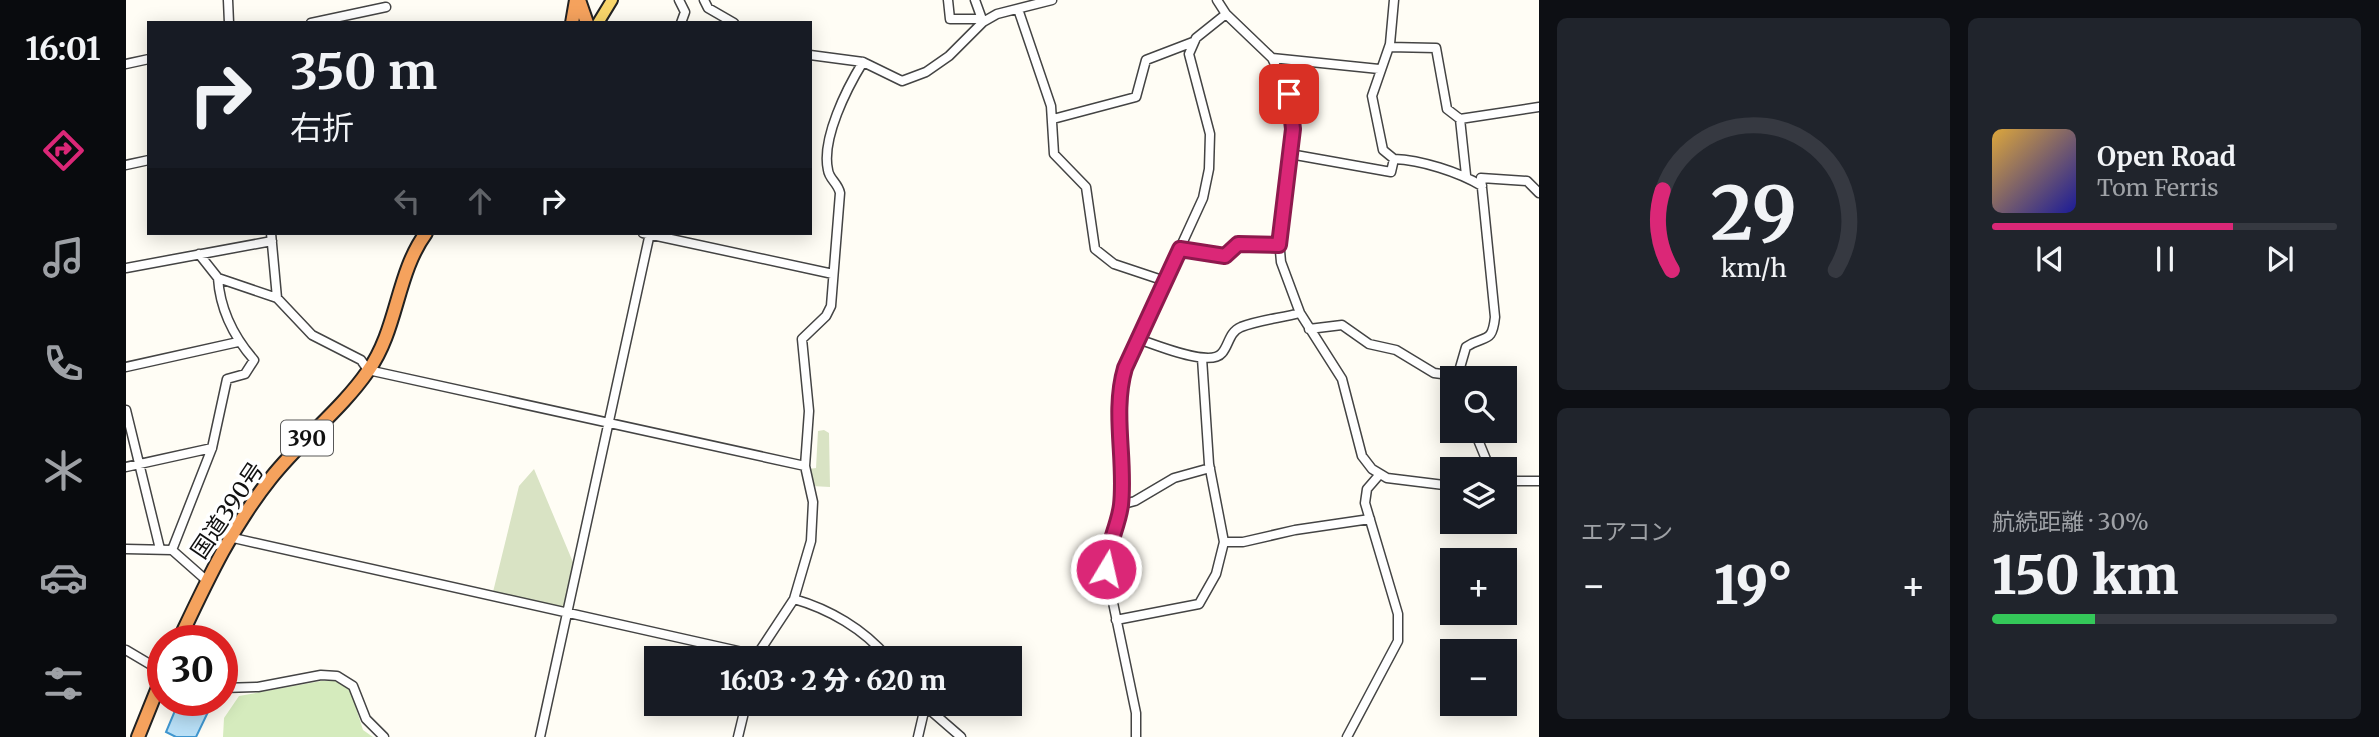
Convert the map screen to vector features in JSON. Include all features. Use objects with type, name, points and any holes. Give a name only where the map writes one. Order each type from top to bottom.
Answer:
[{"type":"highway","points":[[572,21],[577,0]]},
{"type":"highway","points":[[577,0],[586,21]]},
{"type":"highway","name":"国道390号","points":[[185,625],[229,537],[273,475],[368,370],[383,343],[410,261],[425,235]]},
{"type":"highway","points":[[138,737],[148,716]]},
{"type":"main road","points":[[599,21],[612,0]]},
{"type":"street","points":[[228,0],[229,21]]},
{"type":"street","points":[[679,0],[685,12],[682,21]]},
{"type":"street","points":[[704,0],[708,9],[730,21]]},
{"type":"street","points":[[948,0],[950,19],[983,21]]},
{"type":"street","points":[[975,0],[983,21]]},
{"type":"street","points":[[812,55],[863,62],[896,80],[912,79],[965,43],[983,21],[997,13],[1052,0]]},
{"type":"street","points":[[1217,0],[1226,14],[1272,58],[1289,94],[1293,129],[1279,245],[1283,274],[1300,313],[1342,379],[1359,446],[1366,462],[1380,474],[1397,481],[1440,485]]},
{"type":"street","points":[[1394,0],[1389,47],[1379,69],[1372,96],[1383,150],[1395,159],[1417,159],[1431,167],[1466,175],[1482,186]]},
{"type":"street","points":[[318,21],[373,5],[386,7]]},
{"type":"street","points":[[1018,9],[1045,85],[1053,120],[1054,154],[1086,187],[1089,228],[1095,249],[1114,264],[1165,281]]},
{"type":"street","points":[[1053,120],[1136,97],[1146,60],[1193,42],[1226,14]]},
{"type":"street","points":[[1136,737],[1136,713],[1106,569],[1107,547],[1121,505],[1121,389],[1125,368],[1203,198],[1210,134],[1190,61],[1193,42]]},
{"type":"street","points":[[1389,47],[1436,48],[1447,109],[1460,119],[1539,107]]},
{"type":"street","points":[[1272,58],[1379,69]]},
{"type":"street","points":[[126,64],[147,59]]},
{"type":"street","points":[[763,646],[794,599],[811,541],[813,502],[804,466],[809,411],[802,339],[831,306],[840,193],[827,167],[830,129],[836,122],[850,83],[863,62]]},
{"type":"street","points":[[1460,119],[1466,175]]},
{"type":"street","points":[[1290,153],[1385,172],[1391,172],[1395,159]]},
{"type":"street","points":[[126,164],[147,160]]},
{"type":"street","points":[[1460,366],[1466,347],[1489,337],[1494,330],[1495,317],[1481,178],[1527,181],[1539,193]]},
{"type":"street","points":[[540,737],[648,235]]},
{"type":"street","points":[[657,235],[833,274]]},
{"type":"street","points":[[126,268],[271,237],[277,298]]},
{"type":"street","points":[[1180,249],[1225,256],[1238,244],[1279,245]]},
{"type":"street","points":[[199,254],[218,278],[277,298],[312,335],[361,360],[368,370],[804,466]]},
{"type":"street","points":[[173,550],[212,449],[227,379],[245,374],[254,360],[238,342],[219,298],[218,278]]},
{"type":"street","points":[[1138,339],[1202,358],[1222,353],[1231,334],[1241,327],[1300,313]]},
{"type":"street","points":[[1309,329],[1342,326],[1369,344],[1396,350],[1440,374]]},
{"type":"street","points":[[126,367],[238,342]]},
{"type":"street","points":[[1116,620],[1199,604],[1216,574],[1224,542],[1210,468],[1202,358]]},
{"type":"street","points":[[126,410],[160,549]]},
{"type":"street","points":[[126,467],[212,449]]},
{"type":"street","points":[[1121,505],[1135,501],[1174,478],[1210,468]]},
{"type":"street","points":[[1347,737],[1398,641],[1398,614],[1365,497],[1380,474]]},
{"type":"street","points":[[1517,481],[1539,481]]},
{"type":"street","points":[[1224,542],[1243,542],[1295,530],[1370,520]]},
{"type":"street","points":[[229,537],[713,646]]},
{"type":"street","points":[[126,549],[173,550],[206,580]]},
{"type":"street","points":[[794,599],[824,609],[877,646]]},
{"type":"street","points":[[126,650],[147,664]]},
{"type":"street","points":[[238,688],[337,676],[353,686],[366,719],[384,737]]},
{"type":"street","points":[[738,737],[743,716]]},
{"type":"street","points":[[918,737],[922,716]]},
{"type":"street","points":[[937,716],[961,737]]},
{"type":"green space","points":[[818,431],[829,433],[830,487],[812,486],[809,469],[816,468]]},
{"type":"green space","points":[[534,469],[575,567],[566,610],[493,592],[519,486]]},
{"type":"green space","points":[[321,681],[337,681],[350,689],[363,730],[373,737],[223,737],[225,716],[238,716],[239,696]]},
{"type":"water","points":[[173,716],[206,716],[196,737],[176,737],[166,732]]},
{"type":"route","points":[[1106,569],[1107,547],[1121,505],[1121,389],[1125,368],[1180,249],[1225,256],[1238,244],[1279,245],[1293,129],[1289,94]]}]
